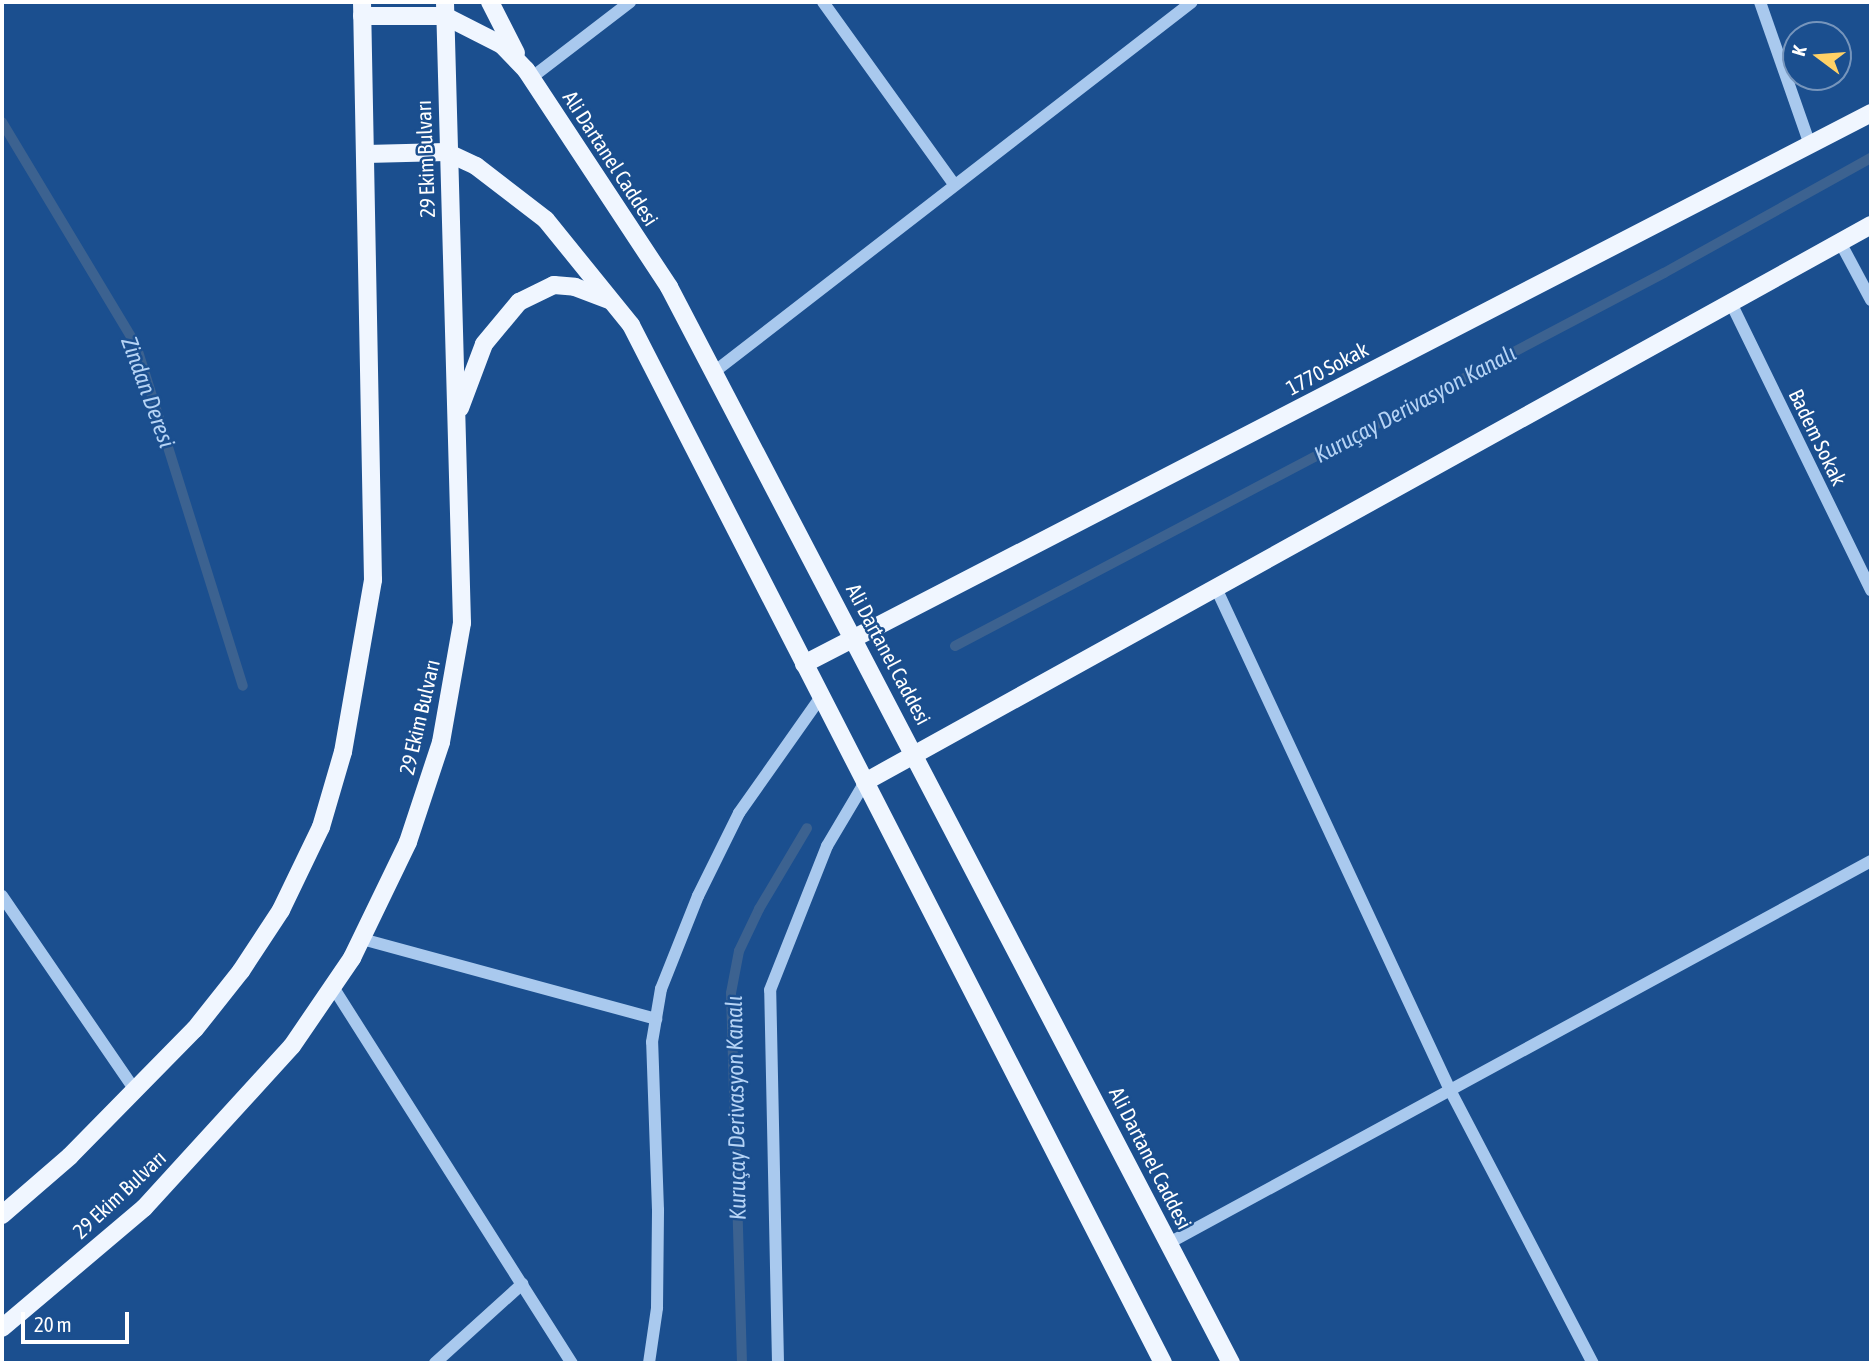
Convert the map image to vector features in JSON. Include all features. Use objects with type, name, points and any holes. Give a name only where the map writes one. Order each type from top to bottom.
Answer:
[{"type":"main road","points":[[490,2],[521,62]]},
{"type":"main road","points":[[2,1215],[70,1156],[195,1030],[281,910],[321,827],[344,752],[373,580],[362,9],[445,9]]},
{"type":"main road","name":"Ali Dartanel Caddesi","points":[[445,9],[483,32],[521,62],[669,287],[917,756],[1231,1363]]},
{"type":"main road","name":"29 Ekim Bulvarı","points":[[2,1328],[144,1208],[292,1046],[362,939],[408,842],[443,729],[462,623],[446,152],[445,9]]},
{"type":"main road","name":"1770 Sokak","points":[[804,664],[856,640],[1809,142],[1871,113]]},
{"type":"main road","points":[[366,154],[446,152],[476,166],[546,220],[631,325],[1163,1363]]},
{"type":"main road","points":[[865,782],[917,756],[1730,300],[1871,225]]},
{"type":"main road","points":[[456,422],[484,344],[519,302],[554,285],[575,287],[612,301]]},
{"type":"street","points":[[531,78],[629,2]]},
{"type":"street","points":[[823,2],[953,183]]},
{"type":"street","points":[[714,372],[953,183],[1192,2]]},
{"type":"street","points":[[1760,2],[1809,142]]},
{"type":"street","points":[[1840,242],[1871,300]]},
{"type":"street","name":"Badem Sokak","points":[[1730,300],[1871,590]]},
{"type":"street","points":[[1216,588],[1450,1090],[1593,1363]]},
{"type":"street","points":[[649,1363],[657,1308],[652,1042],[662,989],[698,896],[739,813],[820,698]]},
{"type":"street","points":[[778,1363],[770,990],[827,846],[865,782]]},
{"type":"street","points":[[1169,1242],[1871,861]]},
{"type":"street","points":[[2,897],[135,1090]]},
{"type":"street","points":[[362,939],[656,1018]]},
{"type":"street","points":[[332,987],[572,1363]]},
{"type":"street","points":[[435,1363],[522,1284]]},
{"type":"waterway","name":"Zindan Deresi","points":[[2,122],[136,345],[243,686]]},
{"type":"waterway","name":"Kuruçay Derivasyon Kanalı","points":[[955,646],[1664,273],[1871,158]]},
{"type":"waterway","name":"Kuruçay Derivasyon Kanalı","points":[[742,1363],[731,993],[739,951],[759,909],[807,828]]}]
